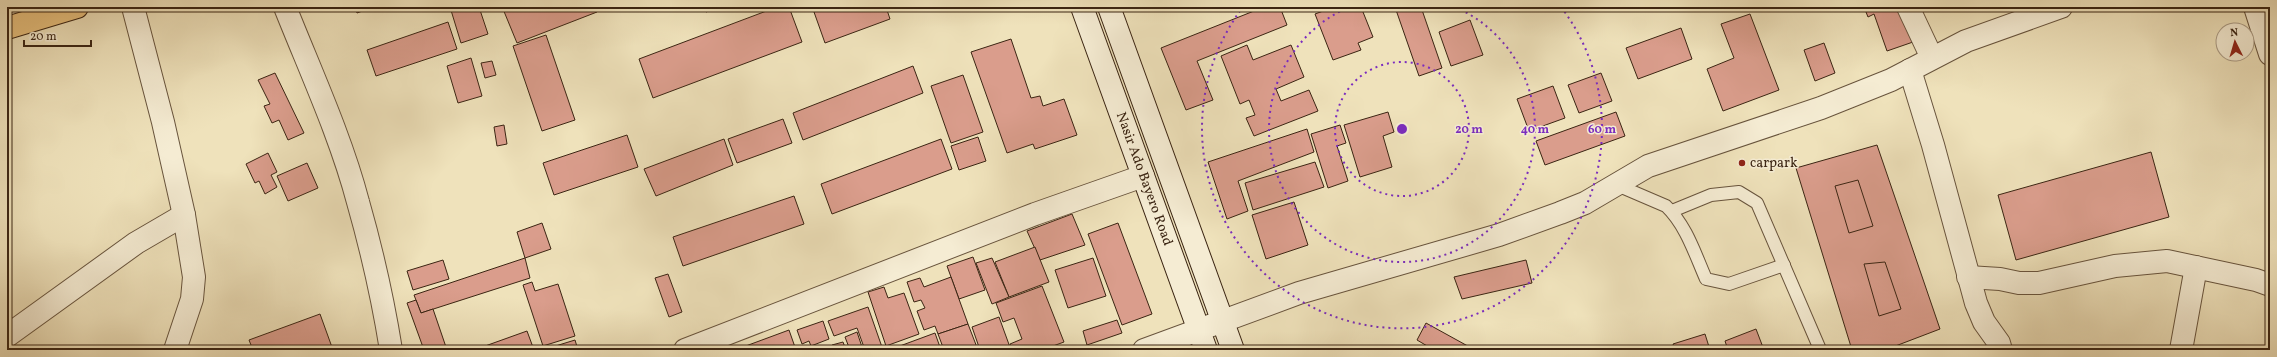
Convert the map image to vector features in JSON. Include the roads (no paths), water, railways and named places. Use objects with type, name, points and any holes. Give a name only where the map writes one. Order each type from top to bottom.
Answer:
[{"type":"main road","points":[[7,28],[77,7]]},
{"type":"street","points":[[133,7],[163,122],[184,215],[194,277],[192,299],[175,350]]},
{"type":"street","points":[[284,7],[322,99],[358,201],[382,299],[391,350]]},
{"type":"street","name":"Nasir Ado Bayero Road","points":[[1082,7],[1206,350]]},
{"type":"street","points":[[1109,7],[1233,350]]},
{"type":"street","points":[[1908,7],[1932,58]]},
{"type":"street","points":[[1144,350],[1198,329],[1361,273],[1499,235],[1585,203],[1648,166],[1821,108],[1910,70],[1966,41],[2061,7]]},
{"type":"street","points":[[2255,7],[2270,54]]},
{"type":"street","points":[[1910,70],[1937,158],[1968,277],[1984,322],[1997,348]]},
{"type":"street","points":[[685,350],[1028,216],[1143,176]]},
{"type":"street","points":[[7,336],[136,243],[184,215]]},
{"type":"street","points":[[1968,277],[2000,279],[2019,283],[2039,283],[2090,271],[2146,262],[2167,261],[2256,280],[2270,286]]},
{"type":"street","points":[[2181,350],[2196,267]]},
{"type":"lane","points":[[1617,185],[1666,206],[1672,211],[1682,226],[1706,279],[1729,284],[1784,265]]},
{"type":"lane","points":[[1672,211],[1711,195],[1739,192],[1757,204],[1819,347]]},
{"type":"place","name":"carpark","points":[[1742,163]]}]
